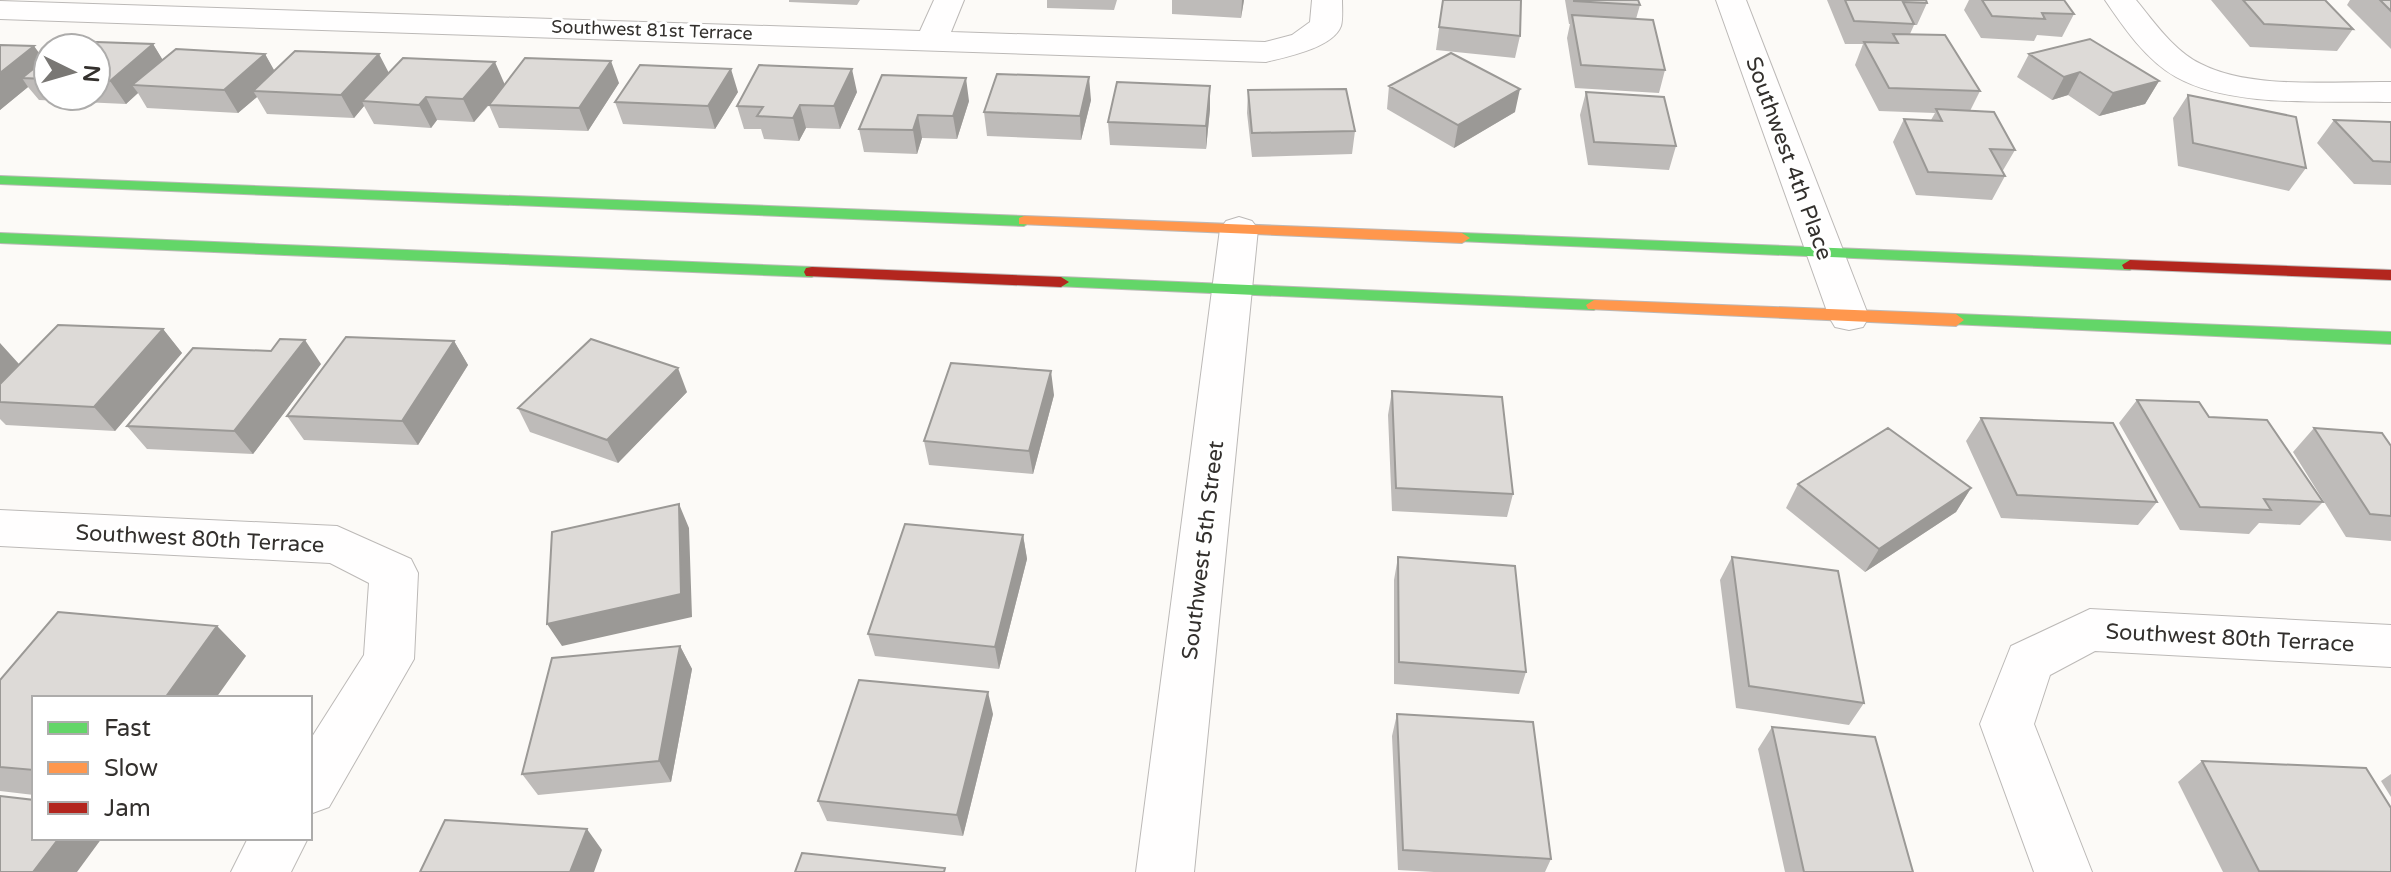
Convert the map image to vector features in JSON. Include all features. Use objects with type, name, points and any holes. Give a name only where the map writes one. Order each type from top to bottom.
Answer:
[{"type":"street","points":[[543,26],[564,0]]},
{"type":"street","points":[[932,39],[949,0]]},
{"type":"street","name":"Southwest 81st Terrace","points":[[0,10],[170,8],[543,26],[1266,52],[1303,42],[1325,26],[1327,0]]},
{"type":"street","name":"Southwest 4th Place","points":[[1731,0],[1849,317]]},
{"type":"street","points":[[2120,0],[2160,51],[2190,72],[2226,85],[2391,92]]},
{"type":"street","points":[[0,180],[2391,275]]},
{"type":"street","name":"Southwest 5th Street","points":[[1165,872],[1239,229]]},
{"type":"street","points":[[0,238],[2391,338]]},
{"type":"street","name":"Southwest 80th Terrace","points":[[0,528],[337,545],[394,573],[389,659],[312,786]]},
{"type":"street","name":"Southwest 80th Terrace","points":[[2063,872],[2007,724],[2029,661],[2090,630],[2391,646]]},
{"type":"street","points":[[260,872],[279,840]]},
{"type":"building","points":[[1443,0],[1521,0],[1520,36],[1439,27]]},
{"type":"building","points":[[1638,0],[1640,5],[1574,1]]},
{"type":"building","points":[[1845,0],[1926,0],[1927,3],[1903,2],[1914,24],[1854,21]]},
{"type":"building","points":[[1982,0],[2064,0],[2074,14],[2042,13],[2045,19],[1992,16]]},
{"type":"building","points":[[2243,0],[2325,0],[2353,29],[2264,24]]},
{"type":"building","points":[[2380,0],[2391,0],[2391,11]]},
{"type":"building","points":[[1572,15],[1653,20],[1665,70],[1581,65]]},
{"type":"building","points":[[1893,34],[1945,35],[1980,91],[1889,88],[1864,42],[1898,43]]},
{"type":"building","points":[[2090,39],[2159,81],[2113,93],[2080,72],[2064,77],[2029,54]]},
{"type":"building","points":[[112,43],[153,44],[112,79]]},
{"type":"building","points":[[0,45],[32,46],[32,48],[0,73]]},
{"type":"building","points":[[176,49],[265,54],[224,90],[132,85]]},
{"type":"building","points":[[295,51],[379,54],[341,95],[253,91]]},
{"type":"building","points":[[1451,53],[1520,89],[1458,125],[1389,86]]},
{"type":"building","points":[[403,58],[495,62],[463,99],[426,97],[419,105],[362,101]]},
{"type":"building","points":[[525,58],[611,61],[579,108],[489,105]]},
{"type":"building","points":[[640,65],[731,69],[708,106],[615,102]]},
{"type":"building","points":[[759,65],[852,69],[834,106],[800,105],[793,118],[757,116],[763,107],[737,106]]},
{"type":"building","points":[[32,70],[32,78],[22,78]]},
{"type":"building","points":[[997,74],[1089,77],[1080,116],[984,112]]},
{"type":"building","points":[[882,75],[966,78],[953,116],[918,115],[913,130],[859,129]]},
{"type":"building","points":[[1117,82],[1210,86],[1206,126],[1108,122]]},
{"type":"building","points":[[1346,89],[1355,131],[1252,133],[1248,90]]},
{"type":"building","points":[[1586,92],[1664,97],[1676,146],[1594,142]]},
{"type":"building","points":[[2188,95],[2296,117],[2306,168],[2193,143]]},
{"type":"building","points":[[1936,109],[1994,112],[2015,150],[1990,149],[2005,176],[1928,172],[1904,119],[1942,121]]},
{"type":"building","points":[[2334,120],[2391,122],[2391,162],[2373,161]]},
{"type":"building","points":[[58,325],[163,329],[94,407],[0,402],[0,384]]},
{"type":"building","points":[[346,337],[454,341],[402,421],[287,416]]},
{"type":"building","points":[[280,339],[305,340],[234,431],[127,426],[193,348],[271,351]]},
{"type":"building","points":[[591,339],[678,368],[607,440],[518,408]]},
{"type":"building","points":[[951,363],[1051,371],[1029,451],[924,441]]},
{"type":"building","points":[[1392,391],[1502,397],[1513,494],[1396,488]]},
{"type":"building","points":[[2137,400],[2199,402],[2209,417],[2267,420],[2323,502],[2264,499],[2271,510],[2200,507]]},
{"type":"building","points":[[1981,418],[2113,423],[2157,502],[2017,495]]},
{"type":"building","points":[[1888,428],[1971,488],[1879,549],[1798,484]]},
{"type":"building","points":[[2314,428],[2382,433],[2391,446],[2391,516],[2370,514]]},
{"type":"building","points":[[679,504],[681,594],[547,624],[552,532]]},
{"type":"building","points":[[905,524],[1023,535],[995,647],[868,634]]},
{"type":"building","points":[[1398,557],[1515,566],[1526,672],[1399,662]]},
{"type":"building","points":[[1732,557],[1838,571],[1864,703],[1749,686]]},
{"type":"building","points":[[58,612],[217,626],[166,696],[32,696],[32,770],[0,767],[0,680]]},
{"type":"building","points":[[680,646],[659,761],[522,774],[552,658]]},
{"type":"building","points":[[859,680],[988,692],[957,815],[818,801]]},
{"type":"building","points":[[1397,714],[1533,722],[1551,859],[1403,850]]},
{"type":"building","points":[[1772,727],[1875,737],[1913,872],[1804,872]]},
{"type":"building","points":[[2202,761],[2366,768],[2391,808],[2391,872],[2259,871]]},
{"type":"building","points":[[0,796],[32,800],[32,840],[57,840],[33,872],[0,872]]},
{"type":"building","points":[[445,820],[587,829],[570,872],[420,872]]},
{"type":"building","points":[[802,853],[945,868],[944,872],[795,872]]},
{"type":"traffic: fast","points":[[0,180],[1024,221]]},
{"type":"traffic: fast","points":[[0,238],[812,272]]},
{"type":"traffic: fast","points":[[1462,238],[2130,265]]},
{"type":"traffic: fast","points":[[1061,282],[1594,305]]},
{"type":"traffic: fast","points":[[1956,320],[2391,338]]},
{"type":"traffic: slow","points":[[1024,221],[1462,238]]},
{"type":"traffic: slow","points":[[1594,305],[1956,320]]},
{"type":"traffic: jam","points":[[2130,265],[2391,275]]},
{"type":"traffic: jam","points":[[812,272],[1061,282]]}]
